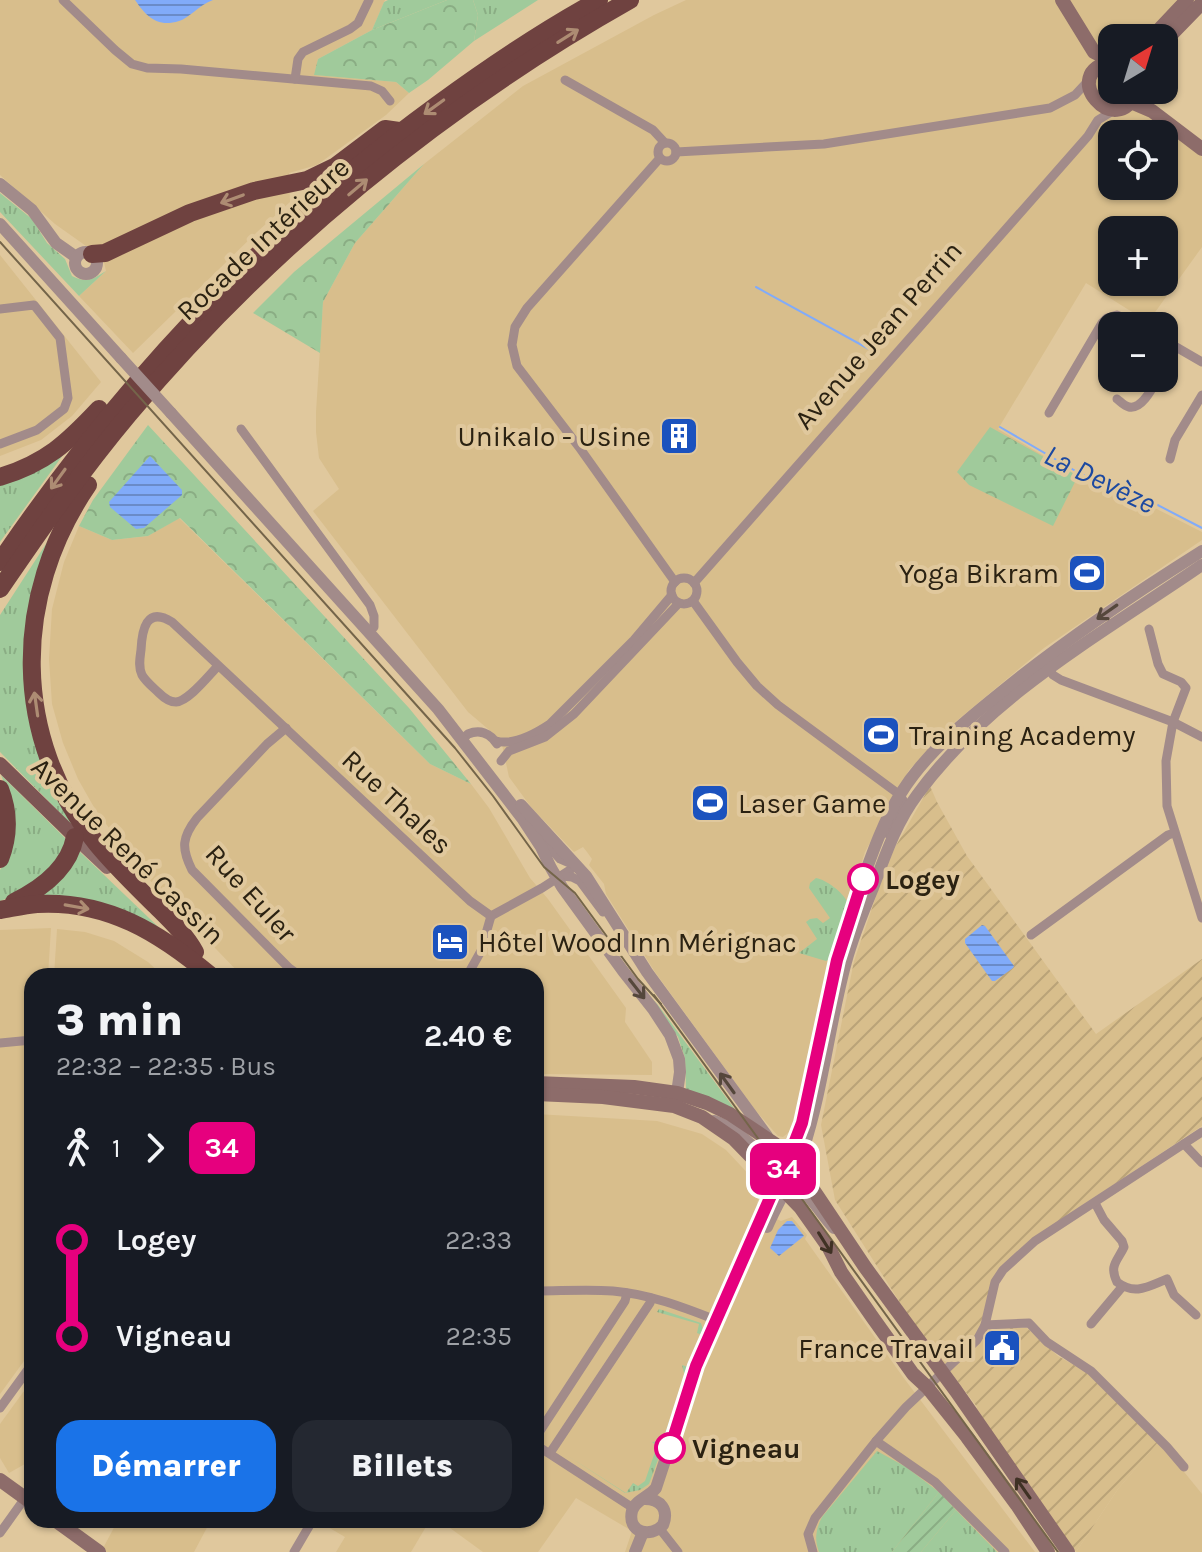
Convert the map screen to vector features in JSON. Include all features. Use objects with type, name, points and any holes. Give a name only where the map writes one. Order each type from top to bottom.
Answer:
[{"type":"highway","points":[[0,477],[40,461],[60,448],[102,407],[142,361],[289,226],[401,131],[511,54],[599,0]]},
{"type":"highway","name":"Rocade Intérieure","points":[[0,589],[43,525],[129,414],[221,314],[290,246],[360,184],[433,128],[515,70],[630,0]]},
{"type":"highway","points":[[84,256],[105,253],[190,213],[254,191],[307,180],[336,166],[385,129],[401,131]]},
{"type":"highway","points":[[0,562],[72,460],[139,379],[218,292]]},
{"type":"highway","points":[[161,378],[160,392],[98,470],[70,512],[52,549],[42,577],[36,611],[32,677],[44,744],[69,805],[107,856],[187,937],[195,952]]},
{"type":"highway","points":[[0,789],[7,814],[5,846],[0,859]]},
{"type":"highway","points":[[0,908],[30,894],[46,882],[67,858],[75,837]]},
{"type":"highway","points":[[0,908],[59,904],[106,913],[152,932],[200,968]]},
{"type":"main road","points":[[1062,0],[1098,54]]},
{"type":"main road","points":[[1164,24],[1187,0]]},
{"type":"main road","points":[[1178,28],[1202,3]]},
{"type":"main road","points":[[1094,52],[1090,91],[1095,101],[1103,107],[1116,109],[1123,104]]},
{"type":"main road","points":[[1092,74],[1098,68]]},
{"type":"main road","points":[[1144,104],[1202,149]]},
{"type":"main road","name":"Avenue René Cassin","points":[[0,764],[212,968]]},
{"type":"main road","points":[[544,1083],[634,1087],[677,1093],[730,1114],[775,1144],[800,1207],[841,1272],[913,1374],[967,1437],[1048,1552]]},
{"type":"main road","points":[[544,1094],[636,1100],[695,1113],[786,1175],[846,1238],[1068,1552]]},
{"type":"main road","points":[[841,1272],[864,1293],[919,1369],[926,1375],[942,1372]]},
{"type":"main road","points":[[927,1387],[942,1386],[974,1429],[990,1440]]},
{"type":"main road","points":[[0,1480],[24,1498]]},
{"type":"main road","points":[[67,1528],[99,1552]]},
{"type":"street","points":[[63,0],[132,64],[147,68],[371,86],[382,91],[390,101]]},
{"type":"street","points":[[295,79],[298,59],[303,52],[358,23],[369,0]]},
{"type":"street","points":[[676,152],[824,144],[1050,108],[1075,95],[1092,74]]},
{"type":"street","points":[[565,80],[653,130],[676,152]]},
{"type":"street","points":[[1075,95],[1095,101],[1098,120]]},
{"type":"street","name":"Avenue Jean Perrin","points":[[694,583],[1088,136],[1098,120],[1116,109]]},
{"type":"street","points":[[665,143],[658,149],[660,158],[671,160],[676,152]]},
{"type":"street","points":[[660,158],[527,308],[515,327],[512,345],[517,366],[675,582]]},
{"type":"street","points":[[0,184],[32,210],[50,237],[84,256]]},
{"type":"street","points":[[0,225],[465,741],[493,766],[528,813],[593,886],[654,981],[775,1144]]},
{"type":"street","points":[[0,309],[34,305],[60,338],[68,398],[64,409],[37,430],[0,444]]},
{"type":"street","points":[[1049,413],[1098,333]]},
{"type":"street","points":[[1178,349],[1202,362]]},
{"type":"street","points":[[1117,399],[1130,408],[1135,407],[1149,392]]},
{"type":"street","points":[[1170,459],[1175,440],[1202,395]]},
{"type":"street","points":[[241,429],[370,605],[374,627],[369,632]]},
{"type":"street","points":[[1202,551],[1106,613],[1045,664],[940,766],[917,795],[898,827],[883,859],[845,964],[803,1149],[786,1175],[696,1366],[656,1488],[633,1508],[634,1525],[643,1532],[652,1533],[660,1529],[665,1520],[661,1492],[703,1369],[786,1175],[802,1123],[846,927],[872,854],[900,795],[914,774],[957,728],[1045,664],[1202,565]]},
{"type":"street","points":[[687,579],[694,583],[697,594],[693,601],[686,604],[676,599],[672,588],[675,582],[687,579]]},
{"type":"street","points":[[493,766],[509,751],[532,743],[556,724],[676,599]]},
{"type":"street","points":[[693,601],[737,662],[767,696],[900,795],[903,804],[892,824],[883,859]]},
{"type":"street","name":"Rue Thales","points":[[218,666],[187,697],[177,702],[166,700],[146,680],[140,667],[145,623],[158,617],[172,622],[470,901],[491,916]]},
{"type":"street","points":[[1149,629],[1163,674],[1181,682],[1186,688],[1173,722],[1166,761],[1167,806],[1202,918]]},
{"type":"street","points":[[1045,664],[1061,680],[1173,722],[1202,737]]},
{"type":"street","points":[[465,741],[471,732],[481,731],[496,741],[513,742],[556,724]]},
{"type":"street","name":"Rue Euler","points":[[286,728],[197,818],[185,839],[184,851],[192,870],[289,968]]},
{"type":"street","points":[[496,741],[499,748],[493,766],[522,818],[559,878],[670,1035],[679,1059],[679,1101],[695,1113]]},
{"type":"street","points":[[900,795],[917,795]]},
{"type":"street","points":[[522,818],[560,859],[576,866]]},
{"type":"street","points":[[1031,935],[1174,833]]},
{"type":"street","points":[[471,968],[481,951],[491,916],[576,866]]},
{"type":"street","points":[[559,878],[572,877],[580,881],[631,945]]},
{"type":"street","points":[[0,1043],[24,1041]]},
{"type":"street","points":[[813,1552],[808,1534],[815,1518],[876,1441],[977,1340],[985,1325],[995,1282],[1003,1270],[1035,1241],[1202,1132]]},
{"type":"street","points":[[1184,1144],[1202,1163]]},
{"type":"street","points":[[1095,1203],[1124,1247],[1114,1261],[1117,1282],[1122,1287],[1135,1290],[1171,1278],[1174,1295],[1196,1315]]},
{"type":"street","points":[[1091,1324],[1122,1287]]},
{"type":"street","points":[[544,1291],[627,1293],[680,1306],[716,1320]]},
{"type":"street","points":[[544,1425],[625,1301],[627,1293]]},
{"type":"street","points":[[550,1453],[651,1298]]},
{"type":"street","points":[[1180,1317],[1187,1308]]},
{"type":"street","points":[[985,1325],[1029,1323],[1047,1342],[1091,1371],[1184,1467]]},
{"type":"street","points":[[593,1351],[611,1362]]},
{"type":"street","points":[[583,1367],[600,1378]]},
{"type":"street","points":[[0,1408],[24,1375]]},
{"type":"street","points":[[876,1441],[935,1482],[1005,1552]]},
{"type":"street","points":[[544,1450],[633,1508]]},
{"type":"street","points":[[645,1499],[662,1505]]},
{"type":"street","points":[[0,1533],[24,1506]]},
{"type":"street","points":[[294,1552],[308,1528]]},
{"type":"street","points":[[660,1529],[678,1552]]},
{"type":"street","points":[[635,1552],[643,1532]]},
{"type":"shaded area","points":[[0,0],[385,0],[372,30],[318,59],[315,75],[396,82],[409,93],[386,115],[317,165],[289,173],[290,202],[133,353],[79,296],[106,271],[103,258],[55,224],[0,175]]},
{"type":"shaded area","points":[[686,0],[1196,0],[1173,24],[1098,24],[1098,104],[1145,104],[1162,120],[1098,120],[1098,200],[1178,200],[1178,135],[1202,157],[1202,247],[1178,280],[1178,216],[1098,216],[1098,291],[1086,283],[998,429],[1078,476],[1145,503],[1202,532],[1202,540],[1044,648],[954,723],[909,770],[865,852],[830,962],[798,1112],[789,1132],[783,1137],[778,1136],[756,1111],[655,972],[606,894],[604,884],[589,865],[592,859],[587,852],[583,847],[574,852],[531,807],[509,777],[501,740],[468,712],[313,511],[339,489],[319,458],[316,432],[323,302],[355,243],[424,164],[523,86]]},
{"type":"shaded area","points":[[0,255],[101,382],[72,416],[41,440],[0,456]]},
{"type":"shaded area","points":[[1107,296],[1167,296],[1155,312],[1132,312]]},
{"type":"shaded area","points":[[179,518],[430,764],[471,784],[489,808],[530,878],[626,1008],[625,1022],[652,1062],[652,1075],[544,1074],[544,968],[234,968],[140,870],[95,809],[78,779],[52,704],[49,659],[52,609],[64,562],[79,526],[112,540],[148,536]]},
{"type":"shaded area","points":[[930,786],[967,856],[1096,1034],[1202,959],[1202,1126],[1033,1238],[992,1280],[980,1327],[1027,1328],[1058,1356],[1088,1373],[1159,1441],[1118,1489],[1076,1552],[975,1411],[977,1407],[944,1363],[937,1361],[835,1200],[821,1125],[854,961],[889,858]]},
{"type":"shaded area","points":[[51,928],[48,968],[24,968],[24,1361],[0,1394],[0,930]]},
{"type":"shaded area","points":[[57,929],[85,932],[114,941],[154,968],[55,968]]},
{"type":"shaded area","points":[[544,1114],[657,1121],[702,1134],[726,1150],[755,1181],[761,1193],[757,1203],[759,1211],[781,1221],[792,1217],[807,1235],[805,1239],[903,1377],[1035,1552],[625,1552],[632,1531],[576,1498],[538,1552],[483,1552],[450,1528],[544,1528]]},
{"type":"shaded area","points":[[24,1391],[24,1465],[9,1473],[0,1458],[0,1424]]},
{"type":"shaded area","points":[[1159,1441],[1202,1494],[1202,1552],[1076,1552],[1118,1489]]},
{"type":"shaded area","points":[[114,1528],[207,1528],[194,1552],[101,1552]]},
{"type":"shaded area","points":[[330,1528],[425,1528],[411,1552],[336,1552],[345,1537]]},
{"type":"green space","points":[[447,0],[372,30],[384,2]]},
{"type":"green space","points":[[447,0],[473,0],[478,15],[474,41],[409,93],[396,82],[314,75],[318,59],[372,30]]},
{"type":"green space","points":[[473,0],[538,0],[474,41],[478,15]]},
{"type":"green space","points":[[424,164],[355,243],[323,302],[320,353],[253,313],[294,272]]},
{"type":"green space","points":[[0,193],[32,219],[47,243],[65,259],[72,276],[90,280],[106,271],[79,296],[0,212]]},
{"type":"green space","points":[[148,425],[409,708],[471,784],[430,764],[180,518],[148,536],[112,540],[79,526],[93,500]]},
{"type":"green space","points":[[990,427],[1078,476],[1053,526],[969,485],[957,472]]},
{"type":"green space","points":[[63,455],[0,542],[0,481]]},
{"type":"green space","points":[[53,533],[27,667],[82,835],[0,752],[0,615]]},
{"type":"green space","points":[[1,775],[66,839],[65,852],[25,892],[0,901],[0,870],[10,854],[11,800]]},
{"type":"green space","points":[[79,851],[172,940],[33,900]]},
{"type":"green space","points":[[816,878],[834,887],[847,901],[830,959],[826,961],[799,953],[817,939],[806,922],[817,918],[823,923],[830,918],[809,888]]},
{"type":"green space","points":[[640,986],[658,1005],[739,1115],[686,1089],[685,1058],[678,1037]]},
{"type":"green space","points":[[659,1309],[701,1323],[704,1334],[649,1484],[626,1493],[633,1483],[638,1486],[645,1481],[657,1446],[652,1442],[660,1441],[664,1436],[685,1377],[682,1365],[688,1367],[702,1335],[697,1333],[699,1324],[657,1312]]},
{"type":"green space","points":[[877,1451],[906,1467],[939,1492],[892,1552],[819,1552],[816,1534],[822,1517]]},
{"type":"green space","points":[[939,1492],[956,1510],[921,1552],[892,1552]]},
{"type":"green space","points":[[956,1510],[997,1552],[921,1552]]},
{"type":"water","points":[[135,0],[213,0],[182,20],[164,23],[148,16]]},
{"type":"water","points":[[150,456],[182,490],[182,495],[144,528],[136,529],[110,507],[109,502]]},
{"type":"water","points":[[982,925],[1014,966],[995,981],[965,943],[965,939]]},
{"type":"water","points":[[787,1221],[792,1221],[804,1236],[779,1256],[770,1248],[778,1230]]},
{"type":"waterway","name":"La Devèze","points":[[756,287],[878,354]]},
{"type":"waterway","name":"La Devèze","points":[[1000,427],[1079,473],[1148,500],[1202,528]]},
{"type":"tram line","points":[[0,242],[455,748],[544,867],[575,893],[638,979],[661,1004]]},
{"type":"tram line","points":[[654,995],[1058,1552]]},
{"type":"bus line","name":"34","points":[[670,1448],[696,1366],[802,1123],[837,960],[863,879]]},
{"type":"place","name":"Unikalo - Usine","points":[[679,436]]},
{"type":"place","name":"Yoga Bikram","points":[[1087,573]]},
{"type":"place","name":"Training Academy","points":[[881,735]]},
{"type":"place","name":"Laser Game","points":[[710,803]]},
{"type":"place","name":"Logey","points":[[863,879]]},
{"type":"place","name":"Hôtel Wood Inn Mérignac","points":[[450,942]]},
{"type":"place","name":"France Travail","points":[[1002,1348]]},
{"type":"place","name":"Vigneau","points":[[670,1448]]}]
